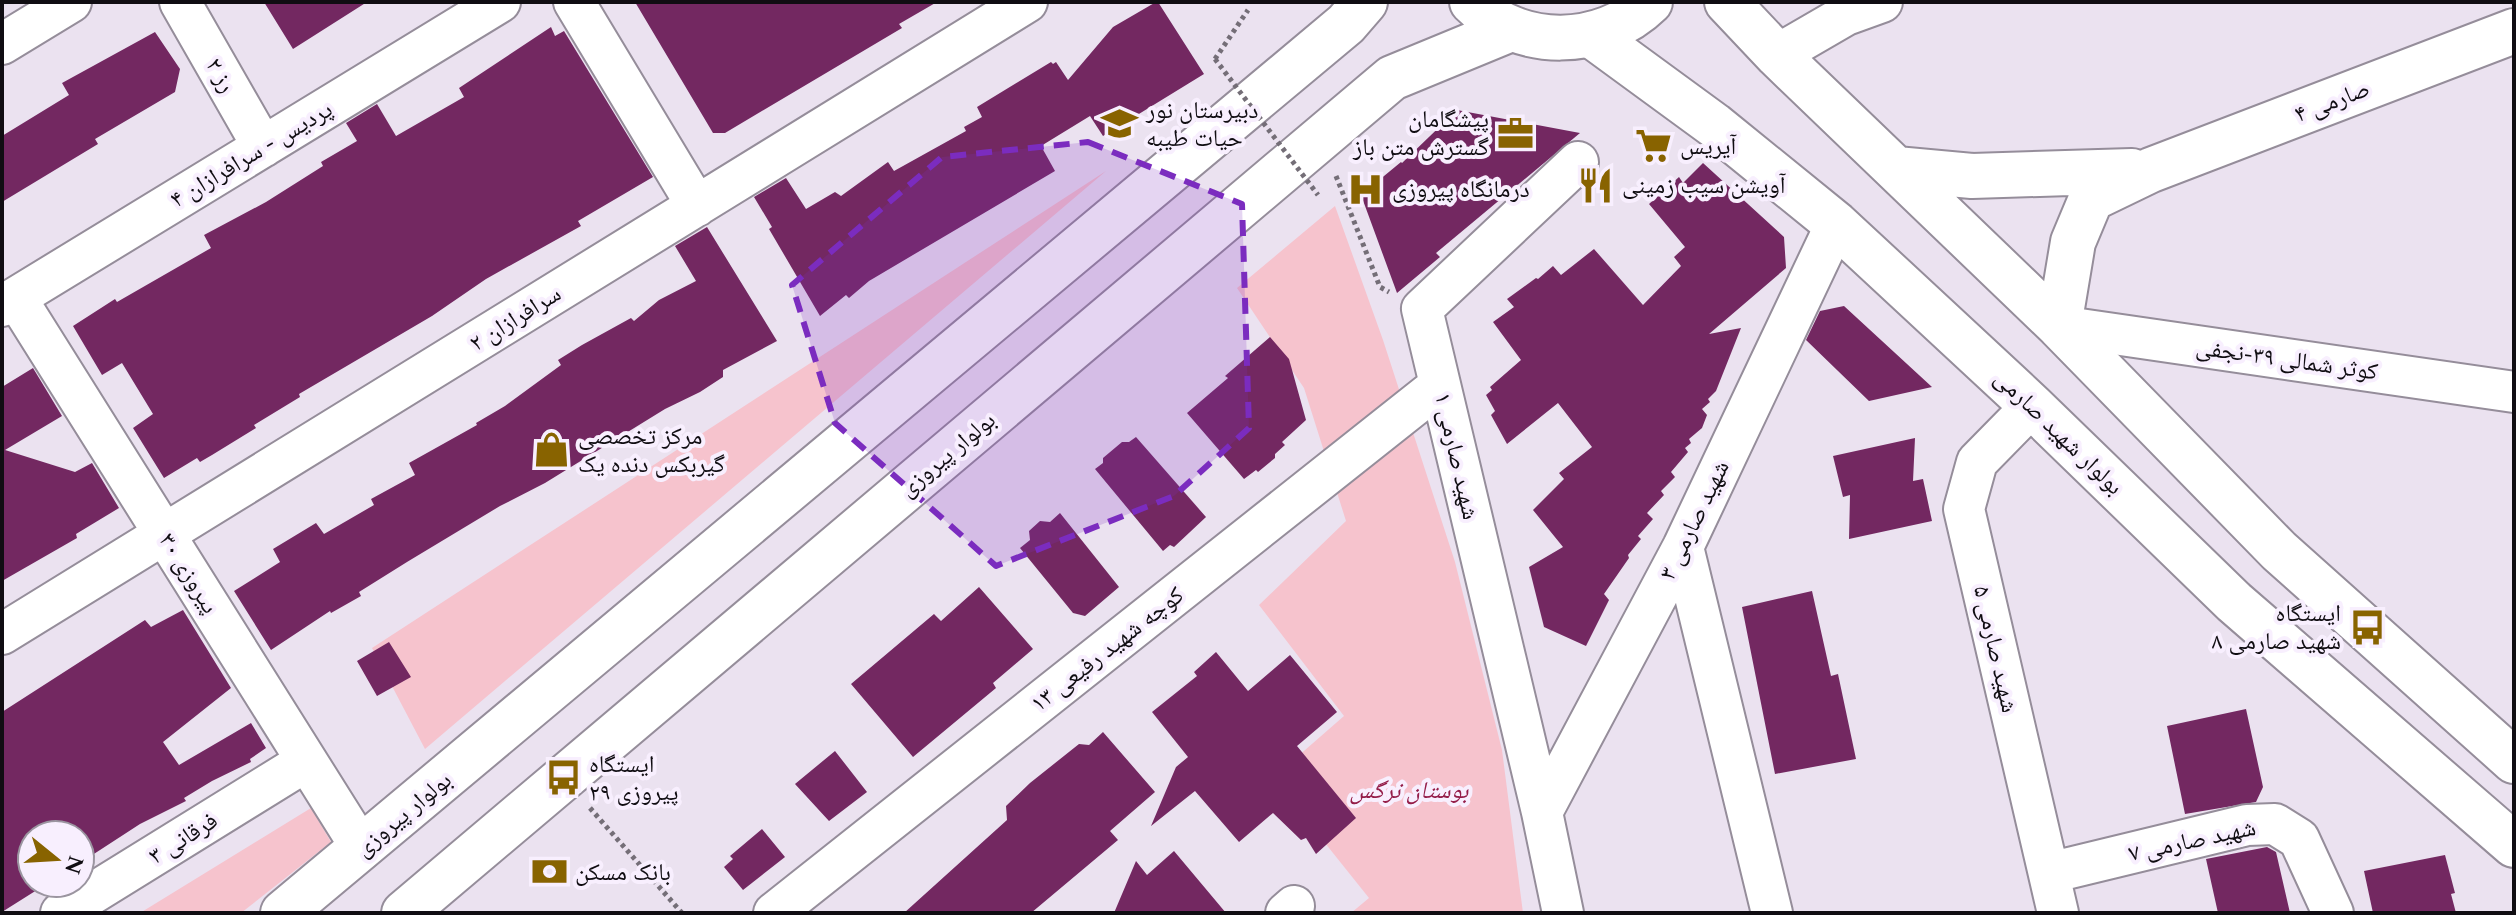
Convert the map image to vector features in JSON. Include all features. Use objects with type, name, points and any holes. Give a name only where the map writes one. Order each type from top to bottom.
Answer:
[{"type":"main road","name":"بولوار پیروزی","points":[[283,913],[1346,24],[1365,2]]},
{"type":"main road","points":[[1472,2],[1481,12],[1511,29],[1550,39],[1591,35],[1621,24],[1650,2]]},
{"type":"main road","points":[[1727,2],[1777,55],[2059,326],[2279,551],[2514,761]]},
{"type":"main road","name":"بولوار پیروزی","points":[[404,913],[1392,78],[1511,29]]},
{"type":"main road","name":"صارمی ۴","points":[[2151,170],[2514,31]]},
{"type":"main road","name":"بولوار شهید صارمی","points":[[1591,35],[1714,125],[1836,224],[2032,406],[2234,602],[2514,845]]},
{"type":"main road","points":[[1896,169],[1972,176],[2151,170]]},
{"type":"main road","points":[[2059,326],[2073,242],[2091,199],[2151,170]]},
{"type":"street","points":[[2,44],[71,2]]},
{"type":"street","name":"رز ۲","points":[[180,2],[263,147]]},
{"type":"street","name":"پردیس - سرافرازان ۴","points":[[9,302],[500,2]]},
{"type":"street","points":[[574,2],[697,206]]},
{"type":"street","name":"سرافرازان ۲","points":[[2,634],[1027,2]]},
{"type":"street","points":[[1777,55],[1863,6]]},
{"type":"street","points":[[1422,309],[1578,162]]},
{"type":"street","name":"شهید صارمی ۳","points":[[1542,812],[1683,547],[1836,224]]},
{"type":"street","name":"پیروزی ۳۰","points":[[9,302],[165,534],[362,849]]},
{"type":"street","name":"شهید صارمی ۱","points":[[1422,309],[1542,812],[1563,913]]},
{"type":"street","name":"کوثر شمالی ۳۹-نجفی","points":[[2059,326],[2514,392]]},
{"type":"street","name":"کوچه شهید رفیعی ۱۳","points":[[774,913],[1440,385]]},
{"type":"street","name":"شهید صارمی ۵","points":[[2032,406],[1977,462],[1964,509],[2058,913]]},
{"type":"street","points":[[1683,547],[1772,913]]},
{"type":"street","name":"فرقانی ۳","points":[[61,913],[305,762]]},
{"type":"street","name":"شهید صارمی ۷","points":[[2049,873],[2247,825],[2275,824],[2299,839],[2333,913]]},
{"type":"path","points":[[1248,10],[1215,59],[1318,195]]},
{"type":"path","points":[[1342,191],[1380,287],[1422,309]]},
{"type":"path","points":[[563,778],[682,913]]},
{"type":"highlighted area","points":[[1088,142],[1242,204],[1249,428],[1174,496],[996,566],[835,423],[792,285],[942,157]]},
{"type":"green space","points":[[1106,171],[425,749],[372,648]]},
{"type":"green space","name":"بوستان نرگس","points":[[1335,206],[1383,340],[1455,562],[1502,750],[1523,913],[1351,913],[1369,898],[1273,778],[1344,716],[1259,605],[1346,521],[1304,388],[1237,288]]},
{"type":"green space","points":[[311,808],[331,842],[241,913],[140,913]]},
{"type":"building","points":[[264,2],[367,2],[293,49]]},
{"type":"building","points":[[635,2],[937,2],[899,24],[902,28],[725,133],[713,133]]},
{"type":"building","points":[[1156,2],[1204,74],[1103,136],[1090,116],[1041,146],[1055,171],[869,281],[849,298],[846,295],[820,316],[769,229],[772,227],[754,197],[786,178],[806,209],[835,192],[841,196],[888,162],[894,171],[966,131],[964,127],[982,117],[977,107],[1051,62],[1056,62],[1068,80],[1113,27]]},
{"type":"building","points":[[551,27],[555,36],[564,31],[653,177],[578,221],[581,226],[486,279],[432,316],[299,394],[300,397],[254,425],[256,428],[200,462],[197,458],[164,478],[133,428],[153,414],[122,363],[102,375],[73,326],[115,299],[117,302],[211,248],[204,235],[266,202],[323,166],[321,162],[357,141],[346,123],[377,104],[396,136],[464,97],[459,88]]},
{"type":"building","points":[[155,32],[180,69],[175,92],[95,139],[98,144],[2,202],[2,136],[69,95],[62,83]]},
{"type":"building","points":[[1457,110],[1580,133],[1436,253],[1440,257],[1397,293],[1361,195],[1402,163]]},
{"type":"building","points":[[1703,163],[1784,237],[1786,268],[1709,334],[1741,328],[1716,391],[1702,409],[1707,415],[1702,428],[1689,439],[1691,443],[1685,448],[1688,452],[1671,472],[1675,477],[1661,491],[1664,495],[1647,513],[1653,519],[1638,536],[1641,539],[1604,594],[1609,600],[1586,646],[1544,627],[1529,567],[1563,547],[1533,510],[1564,479],[1559,473],[1592,447],[1558,403],[1507,444],[1491,415],[1495,411],[1486,395],[1492,390],[1490,387],[1521,360],[1493,322],[1514,307],[1507,299],[1536,278],[1553,266],[1561,275],[1594,249],[1643,305],[1681,266],[1674,257],[1685,247],[1649,204],[1679,177],[1683,183]]},
{"type":"building","points":[[707,227],[777,341],[723,370],[723,377],[700,392],[665,409],[545,483],[407,562],[359,592],[361,596],[330,611],[271,650],[234,591],[280,562],[273,549],[316,523],[324,534],[374,505],[371,499],[415,475],[409,463],[505,406],[561,365],[558,360],[631,318],[634,321],[659,300],[696,281],[675,246]]},
{"type":"building","points":[[1844,306],[1932,387],[1869,401],[1806,340],[1820,311]]},
{"type":"building","points":[[1270,337],[1289,359],[1306,420],[1282,442],[1285,445],[1275,454],[1275,458],[1244,479],[1187,413]]},
{"type":"building","points":[[33,368],[62,416],[5,450],[75,472],[92,463],[119,508],[76,534],[77,538],[2,581],[2,387]]},
{"type":"building","points":[[1136,437],[1206,517],[1174,547],[1170,545],[1163,551],[1095,469],[1122,442]]},
{"type":"building","points":[[1915,438],[1913,481],[1923,479],[1932,521],[1849,539],[1850,495],[1843,497],[1833,456]]},
{"type":"building","points":[[1060,513],[1119,587],[1085,616],[1073,613],[1020,548],[1030,540],[1029,531],[1040,521],[1050,522]]},
{"type":"building","points":[[979,587],[1033,649],[993,683],[996,688],[913,757],[851,684],[934,614],[941,621]]},
{"type":"building","points":[[1812,591],[1831,676],[1838,674],[1856,759],[1775,774],[1742,607]]},
{"type":"building","points":[[183,610],[231,688],[163,742],[179,765],[251,723],[266,748],[250,759],[251,762],[212,781],[184,798],[186,801],[140,824],[96,853],[96,819],[16,819],[16,899],[23,899],[2,912],[2,712],[145,620],[151,627]]},
{"type":"building","points":[[389,642],[411,677],[377,696],[357,661]]},
{"type":"building","points":[[1216,652],[1248,691],[1290,655],[1337,712],[1297,746],[1356,818],[1316,854],[1306,838],[1301,840],[1273,813],[1239,842],[1195,791],[1151,826],[1176,767],[1188,757],[1152,712],[1197,676],[1194,672]]},
{"type":"building","points":[[2246,709],[2263,787],[2256,802],[2185,814],[2167,726]]},
{"type":"building","points":[[1103,732],[1155,792],[1110,831],[1118,840],[1031,913],[904,913],[1007,820],[1006,806],[1030,783],[1079,744],[1089,745]]},
{"type":"building","points":[[835,751],[867,792],[829,821],[795,784]]},
{"type":"building","points":[[762,829],[785,857],[743,890],[724,867],[733,859],[730,856]]},
{"type":"building","points":[[2267,847],[2276,852],[2290,913],[2218,913],[2206,859]]},
{"type":"building","points":[[1174,851],[1226,913],[1114,913],[1136,861],[1147,875]]},
{"type":"building","points":[[2445,855],[2455,893],[2451,894],[2456,913],[2373,913],[2364,871]]},
{"type":"place","name":"دبیرستان نور حیات طیبه","points":[[1120,124]]},
{"type":"place","name":"پیشگامان گسترش متن باز","points":[[1515,133]]},
{"type":"place","name":"آیریس","points":[[1654,146]]},
{"type":"place","name":"آویشن سیب زمینی","points":[[1596,185]]},
{"type":"place","name":"درمانگاه پیروزی","points":[[1366,189]]},
{"type":"place","name":"مرکز تخصصی گیربکس دنده یک","points":[[552,450]]},
{"type":"place","name":"ایستگاه شهید صارمی ۸","points":[[2367,627]]},
{"type":"place","name":"ایستگاه پیروزی ۲۹","points":[[563,778]]},
{"type":"place","name":"بانک مسکن","points":[[549,872]]}]
